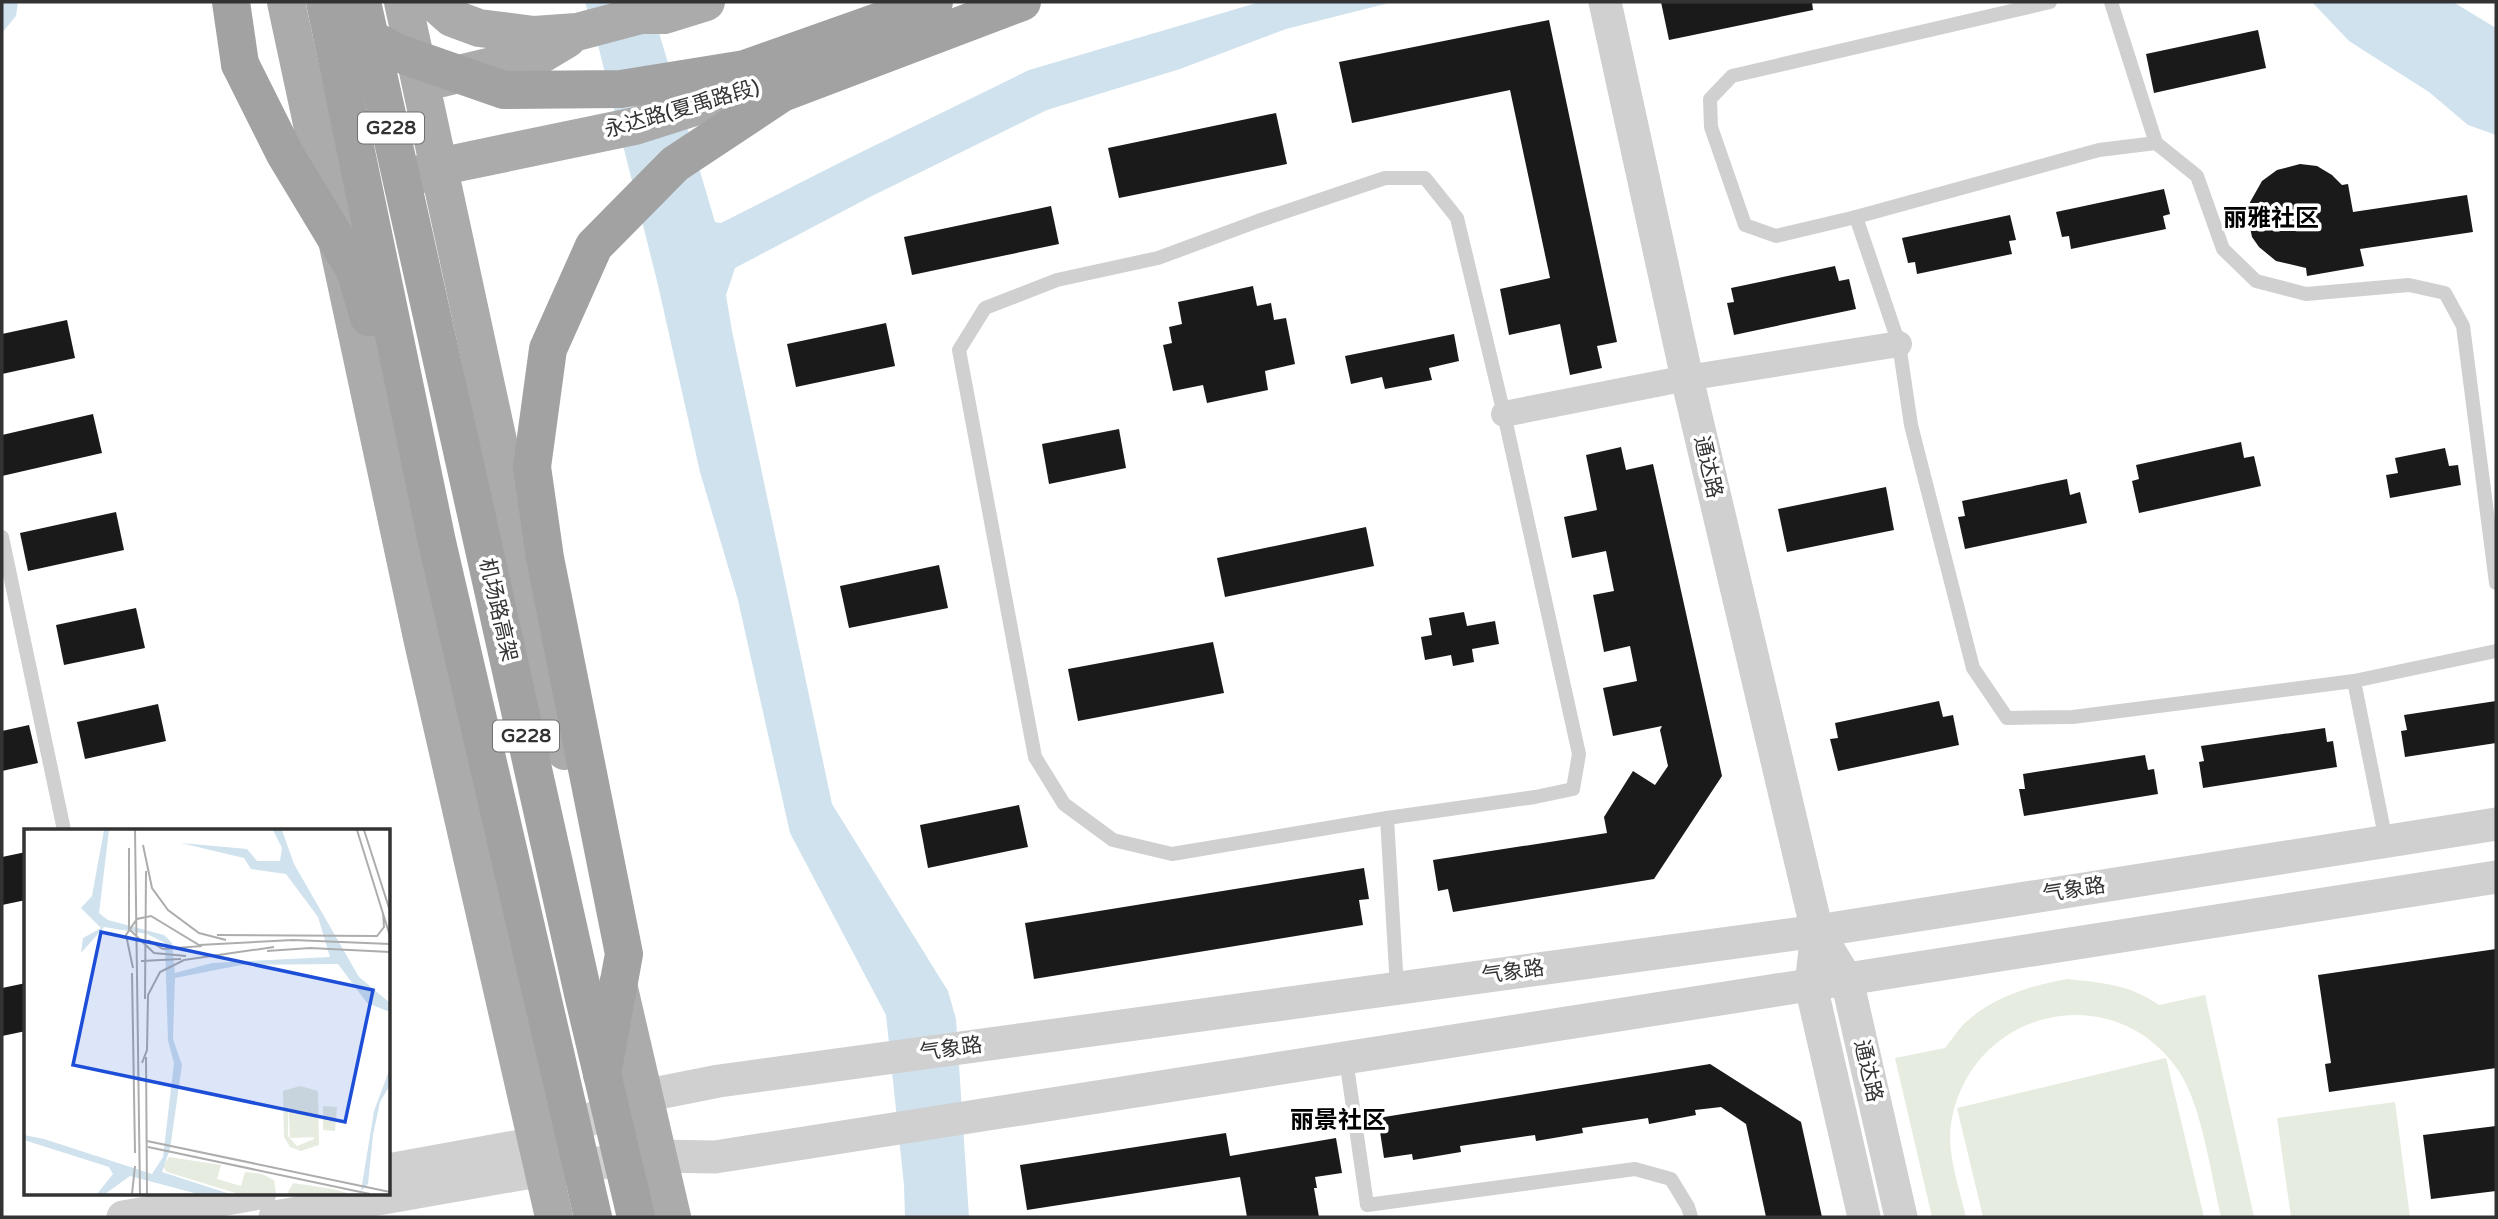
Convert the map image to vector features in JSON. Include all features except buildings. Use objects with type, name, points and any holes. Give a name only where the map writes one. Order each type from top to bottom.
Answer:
[{"type":"highway","points":[[231,2],[240,64],[285,154],[355,271],[437,541]]},
{"type":"highway","points":[[322,2],[339,20],[396,52],[504,90],[621,89],[745,69],[934,2]]},
{"type":"highway","name":"机场路高架","points":[[322,2],[437,541],[593,1217]]},
{"type":"highway","name":"机场路高架","points":[[362,2],[636,1217]]},
{"type":"highway","points":[[602,1074],[624,954],[545,558],[532,467],[548,349],[594,246],[675,164],[782,93],[1022,2]]},
{"type":"main road","points":[[286,2],[426,655],[554,1217]]},
{"type":"main road","points":[[403,2],[533,606],[672,1217]]},
{"type":"main road","points":[[434,2],[452,18],[479,29],[534,35],[577,32],[654,11],[706,2]]},
{"type":"main road","name":"永达路(夏禹路段)","points":[[330,208],[438,167],[635,126],[1033,2]]},
{"type":"main road","points":[[421,84],[542,54],[577,32]]},
{"type":"street","name":"通达路","points":[[1605,2],[1687,378],[1817,931],[1847,980],[1901,1217]]},
{"type":"street","points":[[1504,414],[1687,378],[1899,344]]},
{"type":"street","name":"气象路","points":[[540,1157],[643,1096],[719,1082],[1817,931],[2496,824]]},
{"type":"street","points":[[390,1170],[540,1157],[715,1157],[2496,877]]},
{"type":"street","name":"通达路","points":[[1817,931],[1811,986],[1864,1217]]},
{"type":"street","points":[[390,1191],[540,1157]]},
{"type":"street","points":[[142,1212],[254,1194]]},
{"type":"street","points":[[275,1217],[377,1194]]},
{"type":"lane","points":[[2050,2],[1732,76],[1710,99],[1711,127],[1745,225],[1776,236],[1856,217],[2099,150],[2155,143]]},
{"type":"lane","points":[[2111,2],[2155,143],[2197,176],[2223,249],[2256,281],[2306,294],[2409,285],[2445,293],[2463,326],[2496,583]]},
{"type":"lane","points":[[1385,178],[1425,178],[1457,218],[1504,414],[1579,754],[1573,789],[1172,854],[1113,840],[1064,804],[1035,757],[959,350],[985,308],[1057,279],[1158,258],[1385,178]]},
{"type":"lane","points":[[1856,217],[1899,344],[1911,425],[1973,668],[2007,718],[2073,717],[2354,681],[2496,651]]},
{"type":"lane","points":[[2,537],[64,829]]},
{"type":"lane","points":[[2354,681],[2386,841]]},
{"type":"lane","points":[[1387,818],[1397,988]]},
{"type":"lane","points":[[1346,1059],[1368,1211],[1635,1168],[1671,1179],[1691,1217]]},
{"type":"shaded area","points":[[2067,979],[2104,983],[2126,989],[2159,1005],[2205,995],[2254,1217],[2221,1217],[2200,1121],[2178,1070],[2151,1041],[2119,1023],[2084,1015],[2049,1018],[2016,1030],[1988,1051],[1965,1081],[1952,1118],[1950,1143],[1966,1217],[1932,1217],[1895,1058],[1945,1048],[1963,1025],[1989,1005],[2026,989]]},
{"type":"shaded area","points":[[2166,1058],[2204,1217],[1983,1217],[1957,1108]]},
{"type":"shaded area","points":[[2395,1102],[2410,1217],[2291,1217],[2277,1118]]},
{"type":"water","points":[[2,2],[18,2],[16,16],[2,33]]},
{"type":"water","points":[[585,2],[650,2],[715,222],[721,223],[1029,70],[1260,2],[1393,2],[1286,29],[1180,69],[1047,110],[870,197],[735,268],[726,295],[732,331],[832,804],[948,991],[956,1019],[969,1217],[905,1217],[886,1015],[790,833],[738,600],[700,472],[658,285]]},
{"type":"water","points":[[2312,2],[2453,2],[2496,28],[2496,135],[2468,125],[2429,92],[2349,41]]},
{"type":"district","name":"丽雅社区","points":[[2271,218]]},
{"type":"district","name":"丽景社区","points":[[1338,1120]]}]
